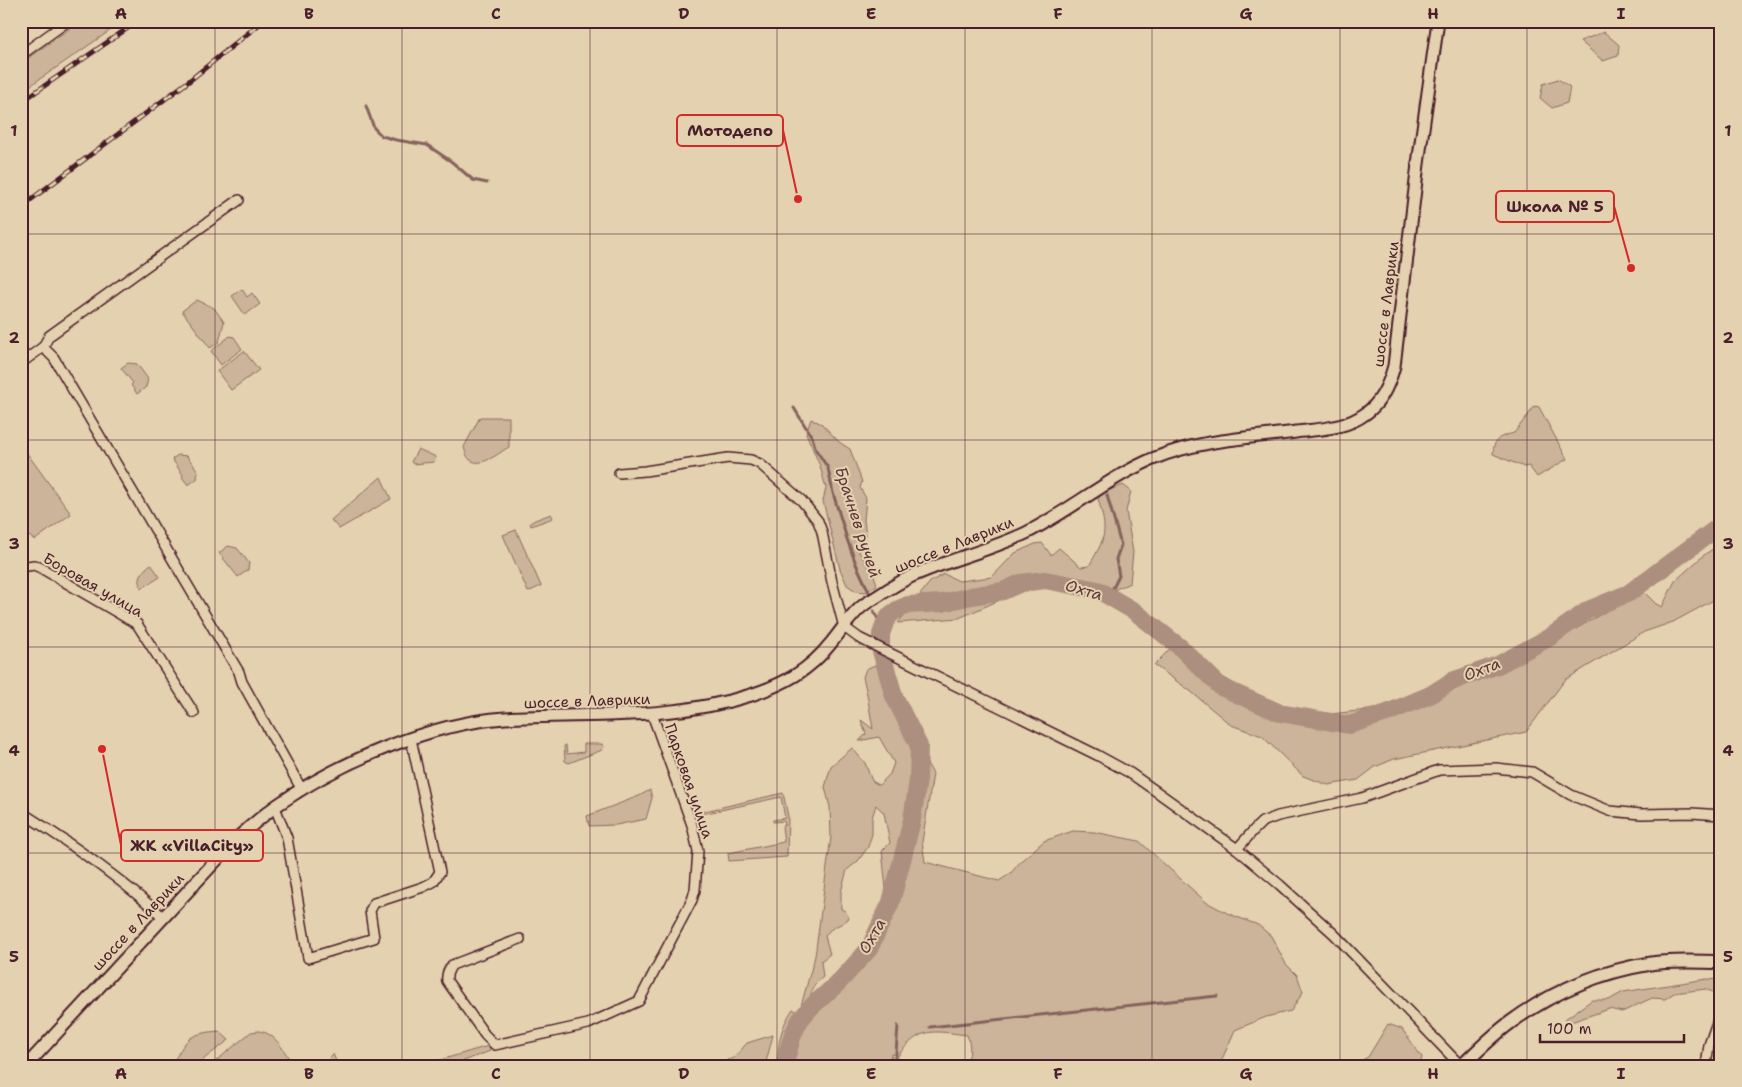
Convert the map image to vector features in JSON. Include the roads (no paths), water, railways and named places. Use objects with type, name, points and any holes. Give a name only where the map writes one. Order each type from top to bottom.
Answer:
[{"type":"main road","points":[[1462,1066],[1510,1022],[1554,996],[1596,977],[1649,963],[1721,962]]},
{"type":"street","points":[[21,55],[68,21]]},
{"type":"street","name":"шоссе в Лаврики","points":[[26,1066],[236,839],[275,807],[364,756],[434,730],[493,719],[652,714],[709,706],[774,687],[807,669],[851,617],[882,593],[916,575],[1024,534],[1115,478],[1154,458],[1181,448],[1204,444],[1333,428],[1357,419],[1375,406],[1388,385],[1394,366],[1417,172],[1438,21]]},
{"type":"street","points":[[21,363],[43,347],[49,336],[239,200]]},
{"type":"street","points":[[43,347],[59,366],[239,672],[242,682],[302,790]]},
{"type":"street","points":[[619,474],[645,472],[728,458],[752,460],[760,464],[802,501],[818,522],[844,627],[859,638],[1130,773],[1238,850],[1334,934],[1462,1066]]},
{"type":"street","name":"Боровая улица","points":[[21,567],[34,565],[41,568],[137,624],[194,713]]},
{"type":"street","name":"Парковая улица","points":[[520,939],[452,965],[446,976],[447,981],[485,1035],[495,1045],[588,1024],[640,1000],[696,890],[698,850],[692,826],[652,714]]},
{"type":"street","points":[[275,807],[286,838],[308,958],[374,938],[370,911],[374,903],[423,887],[433,882],[440,872],[410,739]]},
{"type":"street","points":[[1238,850],[1253,830],[1262,822],[1278,816],[1362,798],[1439,770],[1496,768],[1532,772],[1571,795],[1610,811],[1641,814],[1692,813],[1721,815]]},
{"type":"street","points":[[21,812],[65,840],[106,870],[163,917]]},
{"type":"street","points":[[1706,1066],[1709,1045],[1721,1011]]},
{"type":"waterway","name":"Брачнев ручей","points":[[366,106],[374,128],[382,136],[427,145],[452,162],[473,180],[487,183]]},
{"type":"waterway","name":"Брачнев ручей","points":[[794,408],[812,437],[816,450],[828,468],[833,493],[847,539],[869,592]]},
{"type":"waterway","points":[[1107,495],[1121,545],[1116,559],[1119,576],[1109,596]]},
{"type":"waterway","name":"Охта","points":[[784,1066],[793,1034],[800,1020],[869,949],[891,902],[912,820],[918,780],[919,746],[894,696],[881,651],[881,634],[885,623],[890,615],[897,610],[908,605],[942,603],[1003,591],[1021,583],[1045,580],[1098,590],[1134,611],[1180,647],[1221,687],[1280,713],[1349,725],[1387,713],[1430,695],[1452,681],[1498,665],[1550,637],[1588,610],[1629,593],[1721,525]]},
{"type":"waterway","name":"Брачнев ручей","points":[[874,611],[878,619],[885,623]]},
{"type":"waterway","points":[[930,1027],[1217,996]]},
{"type":"waterway","points":[[895,1066],[898,1026]]},
{"type":"railway","points":[[21,102],[138,21]]},
{"type":"railway","points":[[21,207],[189,81],[263,21]]},
{"type":"place","name":"Мотодепо","points":[[798,199]]},
{"type":"place","name":"Школа № 5","points":[[1631,268]]},
{"type":"place","name":"ЖК «VillaCity»","points":[[102,749]]}]
